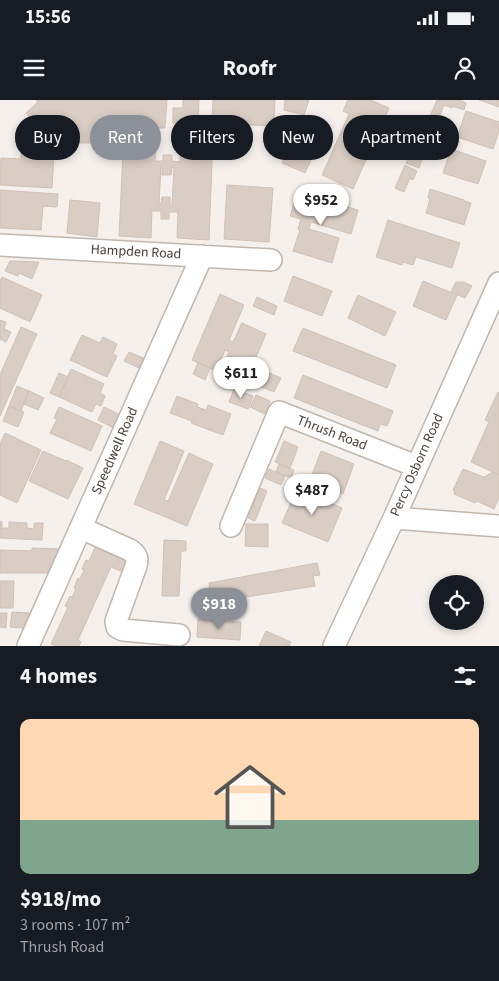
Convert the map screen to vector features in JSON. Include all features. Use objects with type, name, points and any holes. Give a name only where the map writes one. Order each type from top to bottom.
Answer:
[{"type":"street","name":"Hampden Road","points":[[0,245],[271,260]]},
{"type":"street","name":"Speedwell Road","points":[[28,646],[202,256]]},
{"type":"street","name":"Percy Osborn Road","points":[[334,646],[394,518],[499,283]]},
{"type":"street","name":"Thrush Road","points":[[231,526],[279,412],[416,466]]},
{"type":"street","points":[[394,518],[499,526]]},
{"type":"street","points":[[81,528],[130,550],[136,554],[138,559],[116,622],[118,627],[123,630],[179,635]]},
{"type":"building","points":[[36,100],[167,100],[165,128],[161,128],[161,115],[90,115],[90,143],[80,143],[80,115],[28,115],[26,113],[38,102]]},
{"type":"building","points":[[183,100],[199,100],[198,115],[173,115],[173,108],[183,108]]},
{"type":"building","points":[[213,100],[275,100],[274,115],[263,115],[263,125],[253,125],[253,115],[212,115]]},
{"type":"building","points":[[285,100],[309,100],[304,115],[284,110]]},
{"type":"building","points":[[348,100],[371,100],[389,108],[386,115],[349,115],[343,111]]},
{"type":"building","points":[[437,100],[460,100],[466,103],[464,110],[444,105],[440,115],[430,115]]},
{"type":"building","points":[[479,100],[499,100],[499,107]]},
{"type":"building","points":[[466,111],[499,122],[499,131],[493,149],[459,138],[459,131]]},
{"type":"building","points":[[343,128],[343,160],[366,160],[353,189],[322,175],[329,160],[333,160],[333,150]]},
{"type":"building","points":[[459,152],[486,161],[478,184],[443,173],[447,160],[459,160]]},
{"type":"building","points":[[163,155],[171,155],[172,161],[180,162],[180,160],[212,160],[209,240],[177,238],[178,212],[169,212],[169,219],[161,219],[161,211],[152,211],[151,238],[119,236],[123,160],[163,161]],"holes":[[[161,167],[162,175],[171,175],[172,167],[174,167],[172,205],[170,205],[170,197],[162,197],[161,204],[159,204]]]},
{"type":"building","points":[[1,158],[54,160],[52,188],[0,185]]},
{"type":"building","points":[[283,160],[311,160],[305,173],[282,163]]},
{"type":"building","points":[[407,160],[422,160],[419,168],[406,163]]},
{"type":"building","points":[[405,165],[417,171],[413,180],[410,178],[404,192],[395,188]]},
{"type":"building","points":[[227,185],[273,188],[269,242],[224,239]]},
{"type":"building","points":[[430,189],[471,203],[464,225],[426,213],[430,199],[428,198]]},
{"type":"building","points":[[0,190],[58,194],[57,207],[43,206],[41,230],[0,228]]},
{"type":"building","points":[[298,192],[358,210],[351,234],[311,222],[309,229],[339,238],[332,263],[293,251],[300,230],[298,229],[301,219],[290,216]]},
{"type":"building","points":[[70,200],[100,203],[97,237],[67,233]]},
{"type":"building","points":[[388,220],[460,243],[452,268],[416,257],[413,265],[403,262],[402,265],[376,257]]},
{"type":"building","points":[[10,261],[39,262],[32,279],[19,273],[18,276],[5,271]]},
{"type":"building","points":[[293,276],[332,291],[322,316],[284,301]]},
{"type":"building","points":[[2,277],[42,295],[30,322],[0,308],[0,281]]},
{"type":"building","points":[[423,281],[457,295],[446,320],[413,306]]},
{"type":"building","points":[[456,282],[463,282],[472,286],[465,298],[451,292]]},
{"type":"building","points":[[220,294],[244,305],[229,340],[233,342],[242,323],[266,334],[252,367],[227,357],[229,352],[225,350],[216,371],[192,360]]},
{"type":"building","points":[[358,295],[396,312],[385,336],[348,318]]},
{"type":"building","points":[[257,297],[277,306],[274,315],[253,306]]},
{"type":"building","points":[[0,320],[6,322],[4,329],[11,332],[6,342],[0,339]]},
{"type":"building","points":[[21,327],[37,334],[0,416],[0,375]]},
{"type":"building","points":[[303,328],[396,365],[387,388],[293,351]]},
{"type":"building","points":[[82,335],[100,343],[103,337],[117,344],[113,354],[117,356],[107,377],[70,360]]},
{"type":"building","points":[[129,352],[143,358],[139,368],[124,361]]},
{"type":"building","points":[[231,358],[256,369],[251,381],[226,370]]},
{"type":"building","points":[[198,363],[210,368],[205,380],[193,374]]},
{"type":"building","points":[[71,369],[104,384],[100,393],[105,396],[101,406],[96,404],[92,412],[59,397]]},
{"type":"building","points":[[265,371],[281,378],[274,392],[259,386]]},
{"type":"building","points":[[59,373],[68,377],[59,397],[50,393]]},
{"type":"building","points":[[303,375],[393,411],[387,426],[380,424],[378,431],[294,398]]},
{"type":"building","points":[[17,386],[29,391],[21,411],[9,406]]},
{"type":"building","points":[[234,389],[253,396],[248,409],[229,402]]},
{"type":"building","points":[[29,391],[44,398],[38,410],[24,404]]},
{"type":"building","points":[[498,392],[499,475],[471,462],[489,422],[485,420]]},
{"type":"building","points":[[256,395],[270,401],[265,414],[250,407]]},
{"type":"building","points":[[177,396],[198,404],[197,407],[206,410],[208,405],[231,414],[223,435],[170,413]]},
{"type":"building","points":[[9,406],[24,412],[18,427],[3,421]]},
{"type":"building","points":[[59,407],[102,426],[91,451],[50,433],[57,419],[54,418]]},
{"type":"building","points":[[104,407],[120,415],[114,428],[98,420]]},
{"type":"building","points":[[5,433],[41,450],[17,503],[0,495],[0,444]]},
{"type":"building","points":[[160,441],[184,451],[164,500],[168,501],[189,453],[213,464],[187,526],[134,504]]},
{"type":"building","points":[[284,441],[298,447],[290,468],[275,462]]},
{"type":"building","points":[[43,451],[83,468],[68,499],[29,481]]},
{"type":"building","points":[[321,451],[354,464],[343,494],[310,480]]},
{"type":"building","points":[[279,464],[294,470],[291,478],[276,472]]},
{"type":"building","points":[[269,469],[285,476],[281,485],[265,478]]},
{"type":"building","points":[[463,469],[484,477],[493,472],[499,475],[499,498],[494,509],[477,501],[475,503],[454,494],[455,491],[453,490]]},
{"type":"building","points":[[260,488],[267,491],[255,521],[248,518]]},
{"type":"building","points":[[297,489],[342,508],[328,542],[282,523]]},
{"type":"building","points":[[0,521],[2,522],[2,528],[9,528],[9,522],[27,523],[27,528],[34,529],[34,523],[43,523],[42,540],[0,538]]},
{"type":"building","points":[[246,524],[268,524],[268,547],[245,546]]},
{"type":"building","points":[[164,540],[186,541],[186,551],[181,551],[179,596],[162,596]]},
{"type":"building","points":[[97,543],[129,557],[123,572],[111,567],[78,640],[81,642],[79,646],[56,646],[51,644],[68,607],[65,606],[70,596],[72,597],[78,578],[80,579],[84,570],[82,569],[86,560],[89,561]]},
{"type":"building","points":[[32,548],[59,549],[49,573],[0,573],[0,550],[32,551]]},
{"type":"building","points":[[317,563],[320,575],[313,576],[315,586],[228,600],[228,602],[218,604],[216,590],[210,591],[209,583]]},
{"type":"building","points":[[0,581],[14,581],[13,608],[0,608]]},
{"type":"building","points":[[12,612],[29,613],[23,628],[10,627]]},
{"type":"building","points":[[0,613],[7,613],[6,628],[0,627]]},
{"type":"building","points":[[198,619],[241,622],[240,640],[197,637]]},
{"type":"building","points":[[266,631],[291,642],[289,646],[259,646]]}]
